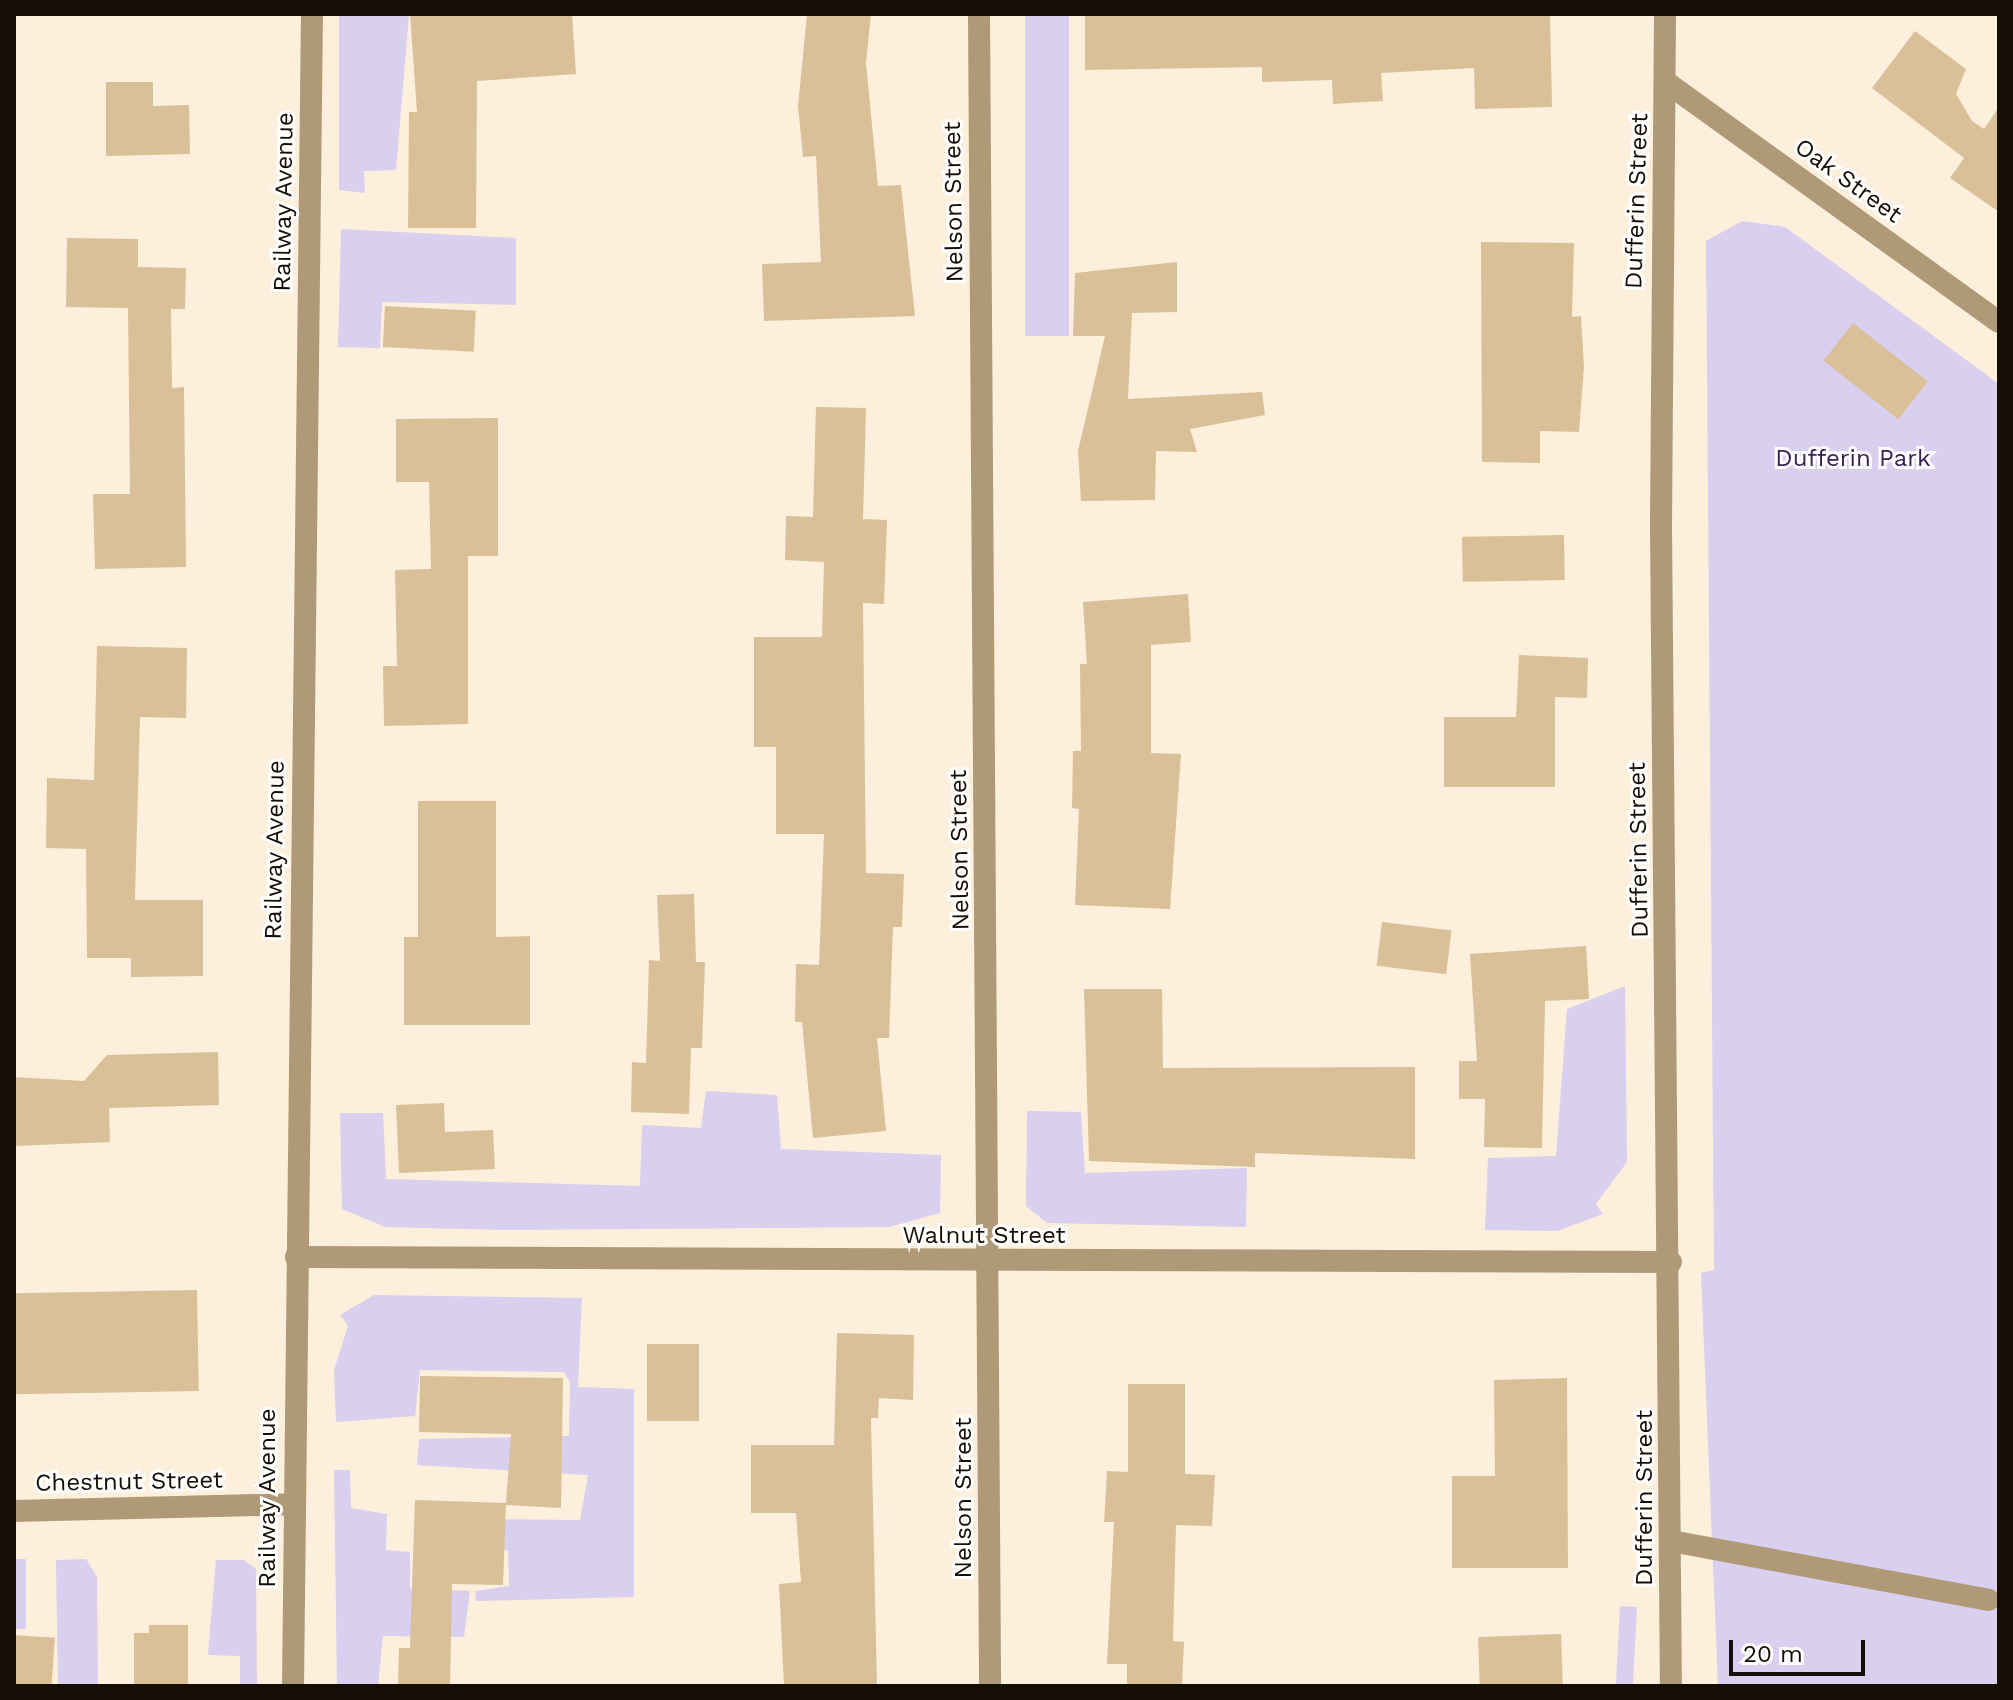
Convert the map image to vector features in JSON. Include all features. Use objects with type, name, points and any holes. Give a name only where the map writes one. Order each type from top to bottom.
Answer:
[{"type":"street","name":"Railway Avenue","points":[[293,1686],[312,14]]},
{"type":"street","name":"Nelson Street","points":[[979,14],[990,1263],[990,1686]]},
{"type":"street","name":"Dufferin Street","points":[[1665,14],[1661,526],[1671,1262],[1671,1686]]},
{"type":"street","name":"Oak Street","points":[[1666,82],[1999,322]]},
{"type":"street","name":"Walnut Street","points":[[296,1257],[990,1263],[1671,1262]]},
{"type":"street","name":"Chestnut Street","points":[[14,1511],[294,1504]]},
{"type":"street","points":[[1671,1541],[1989,1600]]},
{"type":"green space","points":[[339,14],[409,14],[396,170],[364,171],[365,193],[339,190]]},
{"type":"green space","points":[[1025,14],[1069,14],[1069,336],[1025,336]]},
{"type":"green space","name":"Dufferin Park","points":[[1742,221],[1785,227],[1999,384],[1999,1686],[1718,1686],[1701,1273],[1714,1270],[1706,241]]},
{"type":"green space","points":[[341,229],[516,238],[516,305],[382,302],[380,348],[338,347]]},
{"type":"green space","points":[[1625,986],[1627,1162],[1596,1204],[1603,1214],[1557,1231],[1485,1230],[1488,1158],[1556,1156],[1567,1009]]},
{"type":"green space","points":[[706,1091],[777,1095],[781,1149],[941,1155],[940,1213],[889,1227],[504,1230],[385,1227],[342,1209],[340,1113],[383,1113],[386,1179],[640,1186],[642,1125],[701,1128]]},
{"type":"green space","points":[[1027,1111],[1081,1112],[1085,1173],[1247,1168],[1246,1227],[1047,1223],[1026,1206]]},
{"type":"green space","points":[[374,1295],[582,1298],[578,1387],[634,1389],[634,1597],[476,1601],[475,1591],[509,1586],[508,1550],[486,1549],[488,1519],[580,1520],[588,1475],[417,1465],[419,1439],[569,1436],[570,1382],[564,1372],[420,1370],[415,1416],[336,1422],[334,1370],[348,1326],[340,1315]]},
{"type":"green space","points":[[334,1470],[350,1470],[351,1508],[387,1514],[386,1550],[410,1552],[410,1589],[470,1591],[464,1637],[383,1636],[378,1686],[337,1686]]},
{"type":"green space","points":[[14,1559],[26,1559],[26,1629],[14,1629]]},
{"type":"green space","points":[[86,1559],[97,1577],[98,1686],[58,1686],[56,1560]]},
{"type":"green space","points":[[216,1560],[244,1560],[256,1569],[257,1686],[240,1686],[240,1656],[208,1655]]},
{"type":"green space","points":[[1620,1606],[1637,1607],[1633,1686],[1616,1686]]},
{"type":"building","points":[[410,14],[572,14],[576,74],[477,81],[476,228],[408,228],[409,112],[417,112]]},
{"type":"building","points":[[807,14],[871,14],[866,63],[878,186],[901,185],[915,316],[764,321],[762,264],[821,262],[816,156],[803,157],[798,106]]},
{"type":"building","points":[[1085,14],[1550,14],[1552,107],[1475,109],[1474,68],[1381,73],[1383,101],[1333,104],[1332,80],[1262,82],[1262,67],[1085,70]]},
{"type":"building","points":[[1915,31],[1966,69],[1956,94],[1972,121],[1984,129],[1999,107],[1999,212],[1950,178],[1964,158],[1872,88]]},
{"type":"building","points":[[106,82],[153,82],[153,106],[189,105],[190,154],[106,156]]},
{"type":"building","points":[[67,238],[138,239],[138,267],[186,268],[185,309],[171,309],[172,388],[184,387],[186,567],[95,569],[93,494],[130,494],[128,308],[66,307]]},
{"type":"building","points":[[1481,242],[1574,243],[1572,317],[1581,316],[1584,367],[1579,432],[1540,431],[1540,463],[1482,462]]},
{"type":"building","points":[[1177,262],[1177,312],[1132,313],[1128,399],[1262,392],[1265,415],[1190,429],[1197,452],[1156,451],[1155,500],[1081,501],[1078,451],[1105,336],[1073,336],[1075,273]]},
{"type":"building","points":[[385,306],[476,311],[474,352],[383,347]]},
{"type":"building","points":[[1853,323],[1928,381],[1898,419],[1823,361]]},
{"type":"building","points":[[816,407],[866,408],[863,519],[887,520],[884,604],[863,603],[866,873],[904,874],[902,927],[893,927],[889,1038],[877,1038],[886,1131],[813,1138],[802,1022],[795,1022],[796,964],[819,965],[824,834],[776,834],[776,747],[754,747],[754,637],[822,637],[824,562],[785,560],[786,516],[813,517]]},
{"type":"building","points":[[498,418],[498,556],[468,556],[468,724],[384,726],[383,666],[397,666],[395,570],[431,569],[429,482],[396,482],[396,419]]},
{"type":"building","points":[[1564,535],[1565,580],[1463,582],[1462,537]]},
{"type":"building","points":[[1188,594],[1191,642],[1151,645],[1151,753],[1181,754],[1170,909],[1075,905],[1079,809],[1072,808],[1073,751],[1081,751],[1080,664],[1087,664],[1083,602]]},
{"type":"building","points":[[97,646],[187,648],[186,718],[140,717],[135,900],[203,900],[203,976],[131,977],[131,958],[87,958],[86,849],[46,848],[47,778],[94,780]]},
{"type":"building","points":[[1519,655],[1588,658],[1587,698],[1555,697],[1555,787],[1444,787],[1444,717],[1516,717]]},
{"type":"building","points":[[418,801],[496,801],[496,937],[530,936],[530,1025],[404,1025],[404,937],[418,937]]},
{"type":"building","points":[[694,894],[696,962],[705,962],[702,1048],[691,1048],[689,1114],[631,1112],[632,1062],[646,1063],[649,960],[660,961],[657,895]]},
{"type":"building","points":[[1382,922],[1451,931],[1446,974],[1377,966]]},
{"type":"building","points":[[1586,946],[1589,999],[1545,1001],[1542,1148],[1484,1147],[1485,1099],[1459,1099],[1459,1061],[1477,1061],[1470,954]]},
{"type":"building","points":[[1084,989],[1162,989],[1163,1068],[1415,1067],[1415,1159],[1255,1153],[1255,1167],[1089,1161]]},
{"type":"building","points":[[218,1052],[219,1105],[109,1108],[110,1142],[14,1146],[14,1077],[84,1081],[107,1055]]},
{"type":"building","points":[[444,1103],[445,1132],[493,1130],[495,1169],[399,1173],[396,1105]]},
{"type":"building","points":[[197,1290],[199,1391],[16,1394],[14,1293]]},
{"type":"building","points":[[837,1333],[914,1335],[913,1400],[879,1398],[878,1418],[871,1418],[877,1686],[784,1686],[779,1584],[801,1582],[796,1513],[751,1513],[751,1445],[834,1445]]},
{"type":"building","points":[[647,1344],[699,1344],[699,1421],[647,1421]]},
{"type":"building","points":[[420,1376],[563,1378],[561,1508],[506,1505],[503,1585],[452,1584],[450,1686],[398,1686],[399,1648],[410,1648],[415,1500],[506,1503],[511,1434],[419,1432]]},
{"type":"building","points":[[1567,1378],[1568,1568],[1452,1568],[1452,1476],[1495,1476],[1494,1380]]},
{"type":"building","points":[[1128,1384],[1185,1384],[1185,1474],[1215,1475],[1212,1526],[1176,1525],[1173,1641],[1184,1642],[1182,1686],[1127,1686],[1127,1664],[1107,1664],[1114,1522],[1104,1522],[1107,1471],[1128,1472]]},
{"type":"building","points":[[149,1625],[188,1625],[188,1686],[134,1686],[134,1633],[149,1633]]},
{"type":"building","points":[[1561,1634],[1563,1686],[1480,1686],[1478,1637]]},
{"type":"building","points":[[14,1635],[55,1638],[52,1686],[14,1684]]}]
